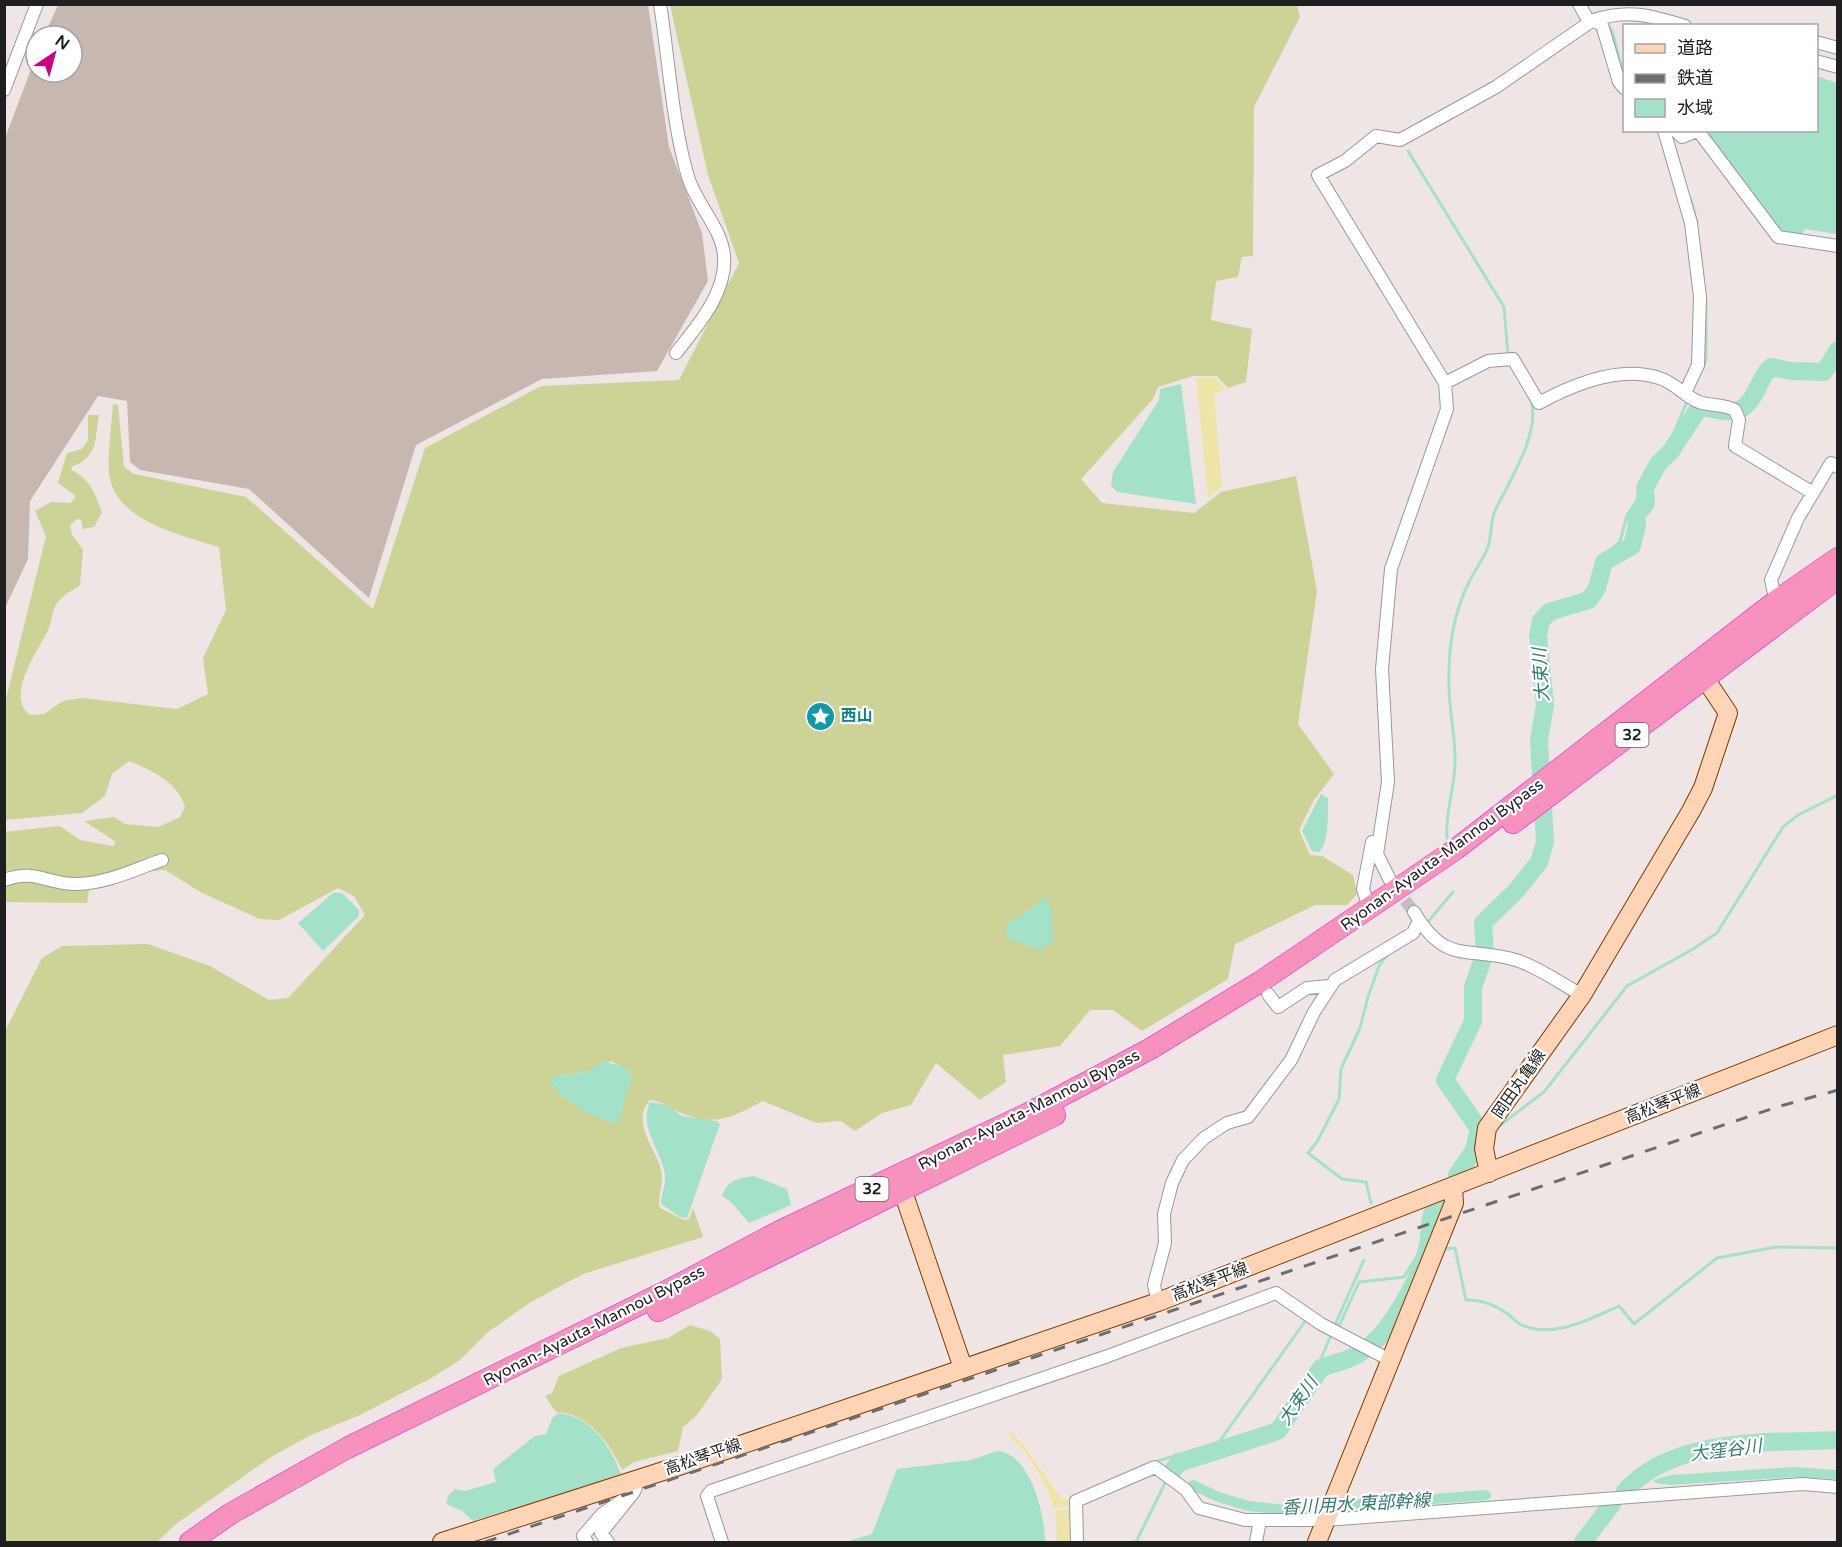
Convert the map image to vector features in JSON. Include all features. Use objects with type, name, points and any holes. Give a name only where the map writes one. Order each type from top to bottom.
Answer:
[{"type":"highway","name":"Ryonan-Ayauta-Mannou Bypass","points":[[1701,672],[1776,601],[1838,558]]},
{"type":"highway","name":"Ryonan-Ayauta-Mannou Bypass","points":[[190,1542],[240,1509],[347,1448],[665,1292],[780,1231],[1033,1127],[1158,1060],[1268,994],[1378,922],[1556,782],[1608,730],[1701,672],[1838,578]]},
{"type":"highway","name":"Ryonan-Ayauta-Mannou Bypass","points":[[214,1542],[294,1492],[901,1183],[1150,1049],[1260,982],[1530,801]]},
{"type":"main road","name":"岡田丸亀線","points":[[1489,1173],[1484,1149],[1486,1132],[1582,996],[1702,788],[1726,726],[1728,713],[1701,672]]},
{"type":"main road","name":"高松琴平線","points":[[1489,1173],[1838,1035]]},
{"type":"main road","points":[[1317,1542],[1454,1203],[1453,1187],[1489,1173]]},
{"type":"main road","points":[[901,1183],[963,1368]]},
{"type":"main road","name":"高松琴平線","points":[[442,1542],[636,1485],[963,1368],[1158,1302],[1453,1187]]},
{"type":"street","points":[[4,90],[37,4]]},
{"type":"street","points":[[660,4],[688,178],[696,198],[720,240],[724,256],[718,289],[708,312],[676,353]]},
{"type":"street","points":[[1579,4],[1587,18],[1596,19],[1629,12],[1677,24]]},
{"type":"street","points":[[1596,19],[1602,25],[1619,82],[1623,87]]},
{"type":"street","points":[[1390,880],[1377,854],[1388,782],[1382,669],[1391,569],[1447,409],[1445,383],[1318,175],[1345,161],[1376,136],[1400,140],[1474,100],[1596,19]]},
{"type":"street","points":[[1818,43],[1838,48]]},
{"type":"street","points":[[1818,62],[1838,68]]},
{"type":"street","points":[[1672,132],[1692,223],[1700,297],[1698,365],[1688,395]]},
{"type":"street","points":[[1672,132],[1682,137],[1694,132]]},
{"type":"street","points":[[1699,132],[1778,237],[1838,246]]},
{"type":"street","points":[[1445,383],[1488,361],[1513,359],[1539,403],[1580,383],[1638,375],[1658,377],[1698,402],[1737,412],[1735,446],[1813,493]]},
{"type":"street","points":[[1776,601],[1771,580],[1798,518],[1831,463],[1838,466]]},
{"type":"street","points":[[1370,910],[1363,889],[1374,832],[1380,830]]},
{"type":"street","points":[[4,880],[20,874],[33,874],[74,884],[95,883],[115,879],[162,860]]},
{"type":"street","points":[[1268,994],[1278,1007],[1307,988],[1329,986],[1413,933],[1420,922],[1453,951],[1525,964],[1582,996]]},
{"type":"street","points":[[1158,1302],[1154,1284],[1165,1243],[1163,1220],[1176,1172],[1192,1149],[1204,1138],[1227,1122],[1248,1117],[1291,1060],[1329,986]]},
{"type":"street","points":[[722,1542],[707,1496],[711,1491],[1108,1356],[1276,1293],[1322,1324],[1334,1328],[1390,1360]]},
{"type":"street","points":[[1077,1542],[1076,1501],[1155,1467],[1186,1491],[1199,1508],[1245,1520],[1330,1511],[1803,1484],[1838,1487]]},
{"type":"street","points":[[587,1542],[583,1536],[602,1514],[636,1485]]},
{"type":"street","points":[[608,1542],[601,1533],[636,1485]]},
{"type":"street","points":[[1256,1542],[1260,1520]]},
{"type":"shaded area","points":[[58,5],[648,5],[669,147],[702,233],[708,281],[657,371],[542,379],[416,445],[369,598],[249,489],[140,470],[130,462],[127,401],[98,396],[30,501],[28,559],[5,608],[5,138],[25,84],[84,84],[84,24],[49,24]]},
{"type":"shaded area","points":[[670,5],[1297,5],[1300,17],[1254,107],[1253,256],[1242,257],[1238,277],[1216,281],[1211,320],[1252,329],[1246,382],[1228,388],[1217,376],[1193,376],[1158,387],[1153,399],[1081,479],[1102,503],[1194,513],[1221,492],[1296,476],[1317,591],[1298,724],[1334,774],[1314,800],[1299,830],[1310,855],[1322,856],[1353,875],[1357,894],[1347,905],[1315,905],[1235,944],[1228,979],[1142,1031],[1113,1010],[1090,1010],[1060,1046],[1003,1055],[1006,1082],[980,1100],[936,1063],[911,1105],[882,1113],[855,1131],[841,1121],[816,1123],[763,1101],[725,1118],[706,1120],[650,1100],[644,1109],[643,1118],[647,1137],[662,1175],[660,1208],[684,1220],[689,1219],[693,1208],[703,1237],[583,1274],[531,1302],[488,1332],[460,1360],[433,1377],[360,1415],[309,1436],[271,1457],[176,1524],[157,1542],[5,1542],[5,1031],[42,958],[62,946],[148,944],[210,966],[269,1000],[288,998],[365,915],[354,896],[338,888],[279,920],[260,919],[202,893],[165,870],[91,877],[87,903],[5,902],[4,832],[60,826],[80,840],[113,846],[116,842],[84,821],[114,817],[125,824],[158,827],[180,817],[185,807],[176,791],[163,778],[129,761],[112,774],[105,796],[82,813],[5,820],[5,703],[46,536],[35,511],[51,502],[71,503],[76,496],[58,483],[67,453],[82,449],[88,440],[88,415],[99,415],[94,447],[87,458],[71,470],[87,482],[102,512],[94,527],[83,529],[81,520],[77,519],[70,525],[72,535],[83,550],[80,585],[56,605],[49,628],[26,673],[21,697],[23,707],[30,715],[44,714],[63,701],[82,698],[177,709],[208,694],[203,658],[226,610],[219,547],[172,532],[139,517],[116,494],[110,479],[109,463],[113,404],[118,405],[124,467],[134,474],[246,497],[373,609],[425,448],[541,386],[679,380],[739,263],[708,175]],"holes":[[[611,1061],[630,1072],[608,1122],[569,1100],[552,1087],[553,1077],[589,1071]]]},
{"type":"shaded area","points":[[1196,378],[1216,378],[1225,388],[1214,395],[1222,487],[1208,499]]},
{"type":"shaded area","points":[[690,1325],[710,1331],[720,1339],[722,1379],[697,1415],[683,1427],[678,1451],[634,1462],[622,1470],[605,1440],[597,1432],[579,1418],[556,1412],[545,1396],[552,1393],[559,1376],[621,1348],[668,1338]]},
{"type":"shaded area","points":[[1011,1432],[1025,1447],[1061,1498],[1070,1500],[1070,1505],[1054,1509],[1041,1478],[1022,1449],[1010,1437]]},
{"type":"shaded area","points":[[1071,1508],[1071,1542],[1057,1542],[1055,1511]]},
{"type":"water","points":[[1818,76],[1837,83],[1837,234],[1804,229],[1803,234],[1783,233],[1776,228],[1705,132],[1818,132]]},
{"type":"water","points":[[1181,384],[1196,504],[1117,492],[1111,485],[1113,472],[1159,400],[1160,389]]},
{"type":"water","points":[[1321,794],[1328,798],[1328,819],[1325,842],[1319,852],[1312,851],[1302,831]]},
{"type":"water","points":[[333,893],[342,893],[359,910],[359,916],[323,951],[298,923]]},
{"type":"water","points":[[1045,896],[1051,910],[1054,942],[1045,945],[1041,951],[1006,937],[1007,925]]},
{"type":"water","points":[[603,1061],[624,1067],[632,1076],[618,1124],[581,1109],[550,1083],[553,1077],[589,1071]]},
{"type":"water","points":[[650,1102],[667,1105],[682,1116],[716,1121],[720,1124],[687,1218],[680,1217],[661,1204],[665,1175],[647,1121]]},
{"type":"water","points":[[754,1176],[787,1189],[791,1205],[749,1223],[731,1202],[722,1196],[730,1183]]},
{"type":"water","points":[[559,1413],[570,1415],[590,1426],[612,1454],[621,1474],[473,1521],[462,1511],[446,1504],[448,1496],[455,1489],[465,1491],[496,1482],[493,1469],[535,1436],[546,1434],[553,1417]]},
{"type":"water","points":[[997,1451],[1009,1454],[1019,1462],[1027,1474],[1039,1502],[1045,1542],[845,1542],[872,1534],[897,1469],[971,1460]]},
{"type":"water","points":[[1794,1467],[1837,1470],[1837,1479],[1795,1477],[1671,1485],[1655,1483],[1654,1480],[1671,1475]]},
{"type":"waterway","points":[[1606,23],[1612,30],[1623,73]]},
{"type":"waterway","points":[[1408,151],[1504,307],[1508,355]]},
{"type":"waterway","points":[[1691,200],[1697,223]]},
{"type":"waterway","points":[[1703,369],[1706,359],[1706,301]]},
{"type":"waterway","name":"大束川","points":[[1457,1175],[1474,1150],[1479,1129],[1445,1080],[1473,1021],[1473,987],[1485,953],[1483,923],[1517,890],[1539,862],[1545,842],[1539,741],[1545,705],[1538,636],[1541,621],[1549,612],[1589,600],[1597,588],[1604,562],[1632,546],[1637,525],[1636,516],[1646,503],[1645,488],[1658,464],[1671,451],[1697,411],[1703,407],[1721,411],[1742,409],[1753,397],[1763,376],[1771,367],[1791,371],[1824,372],[1838,350]]},
{"type":"waterway","name":"大束川","points":[[1602,569],[1600,562],[1603,556],[1620,542],[1627,515],[1636,502],[1654,461],[1672,438],[1688,399]]},
{"type":"waterway","points":[[1447,838],[1455,765],[1449,685],[1449,659],[1453,632],[1464,594],[1488,547],[1495,511],[1522,458],[1531,428],[1533,414],[1531,401]]},
{"type":"waterway","points":[[1498,1127],[1544,1092],[1627,986],[1717,933],[1783,827],[1798,815],[1838,795]]},
{"type":"waterway","points":[[1427,923],[1453,892]]},
{"type":"waterway","points":[[1371,1203],[1366,1182],[1342,1179],[1308,1153],[1317,1142],[1339,1099],[1341,1069],[1360,1028],[1379,966],[1387,955]]},
{"type":"waterway","name":"大束川","points":[[1171,1472],[1179,1463],[1278,1431],[1321,1368],[1353,1357],[1374,1342],[1394,1318],[1412,1288],[1428,1245],[1431,1217],[1440,1202]]},
{"type":"waterway","points":[[1443,1249],[1455,1248],[1466,1300],[1489,1303],[1520,1324],[1545,1330],[1571,1326],[1619,1306],[1634,1324],[1717,1258],[1776,1247],[1838,1248]]},
{"type":"waterway","points":[[1335,1326],[1340,1324],[1359,1282],[1404,1277],[1419,1253],[1427,1251]]},
{"type":"waterway","points":[[1334,1327],[1364,1260]]},
{"type":"waterway","points":[[1142,1466],[1219,1442],[1306,1320],[1309,1322]]},
{"type":"waterway","name":"大束川","points":[[1213,1452],[1278,1427],[1318,1366],[1332,1333]]},
{"type":"waterway","name":"大窪谷川","points":[[1625,1491],[1646,1473],[1670,1460],[1696,1451],[1753,1443],[1838,1440]]},
{"type":"waterway","points":[[1176,1454],[1179,1463]]},
{"type":"waterway","points":[[1136,1542],[1167,1479]]},
{"type":"waterway","name":"香川用水 東部幹線","points":[[1193,1485],[1218,1497],[1249,1506],[1287,1510],[1486,1495]]},
{"type":"waterway","name":"大窪谷川","points":[[1583,1542],[1612,1504]]},
{"type":"tunnel","points":[[1394,886],[1414,912]]},
{"type":"railway","points":[[485,1542],[1777,1107],[1838,1090]]},
{"type":"place","name":"西山","points":[[820,716]]}]
